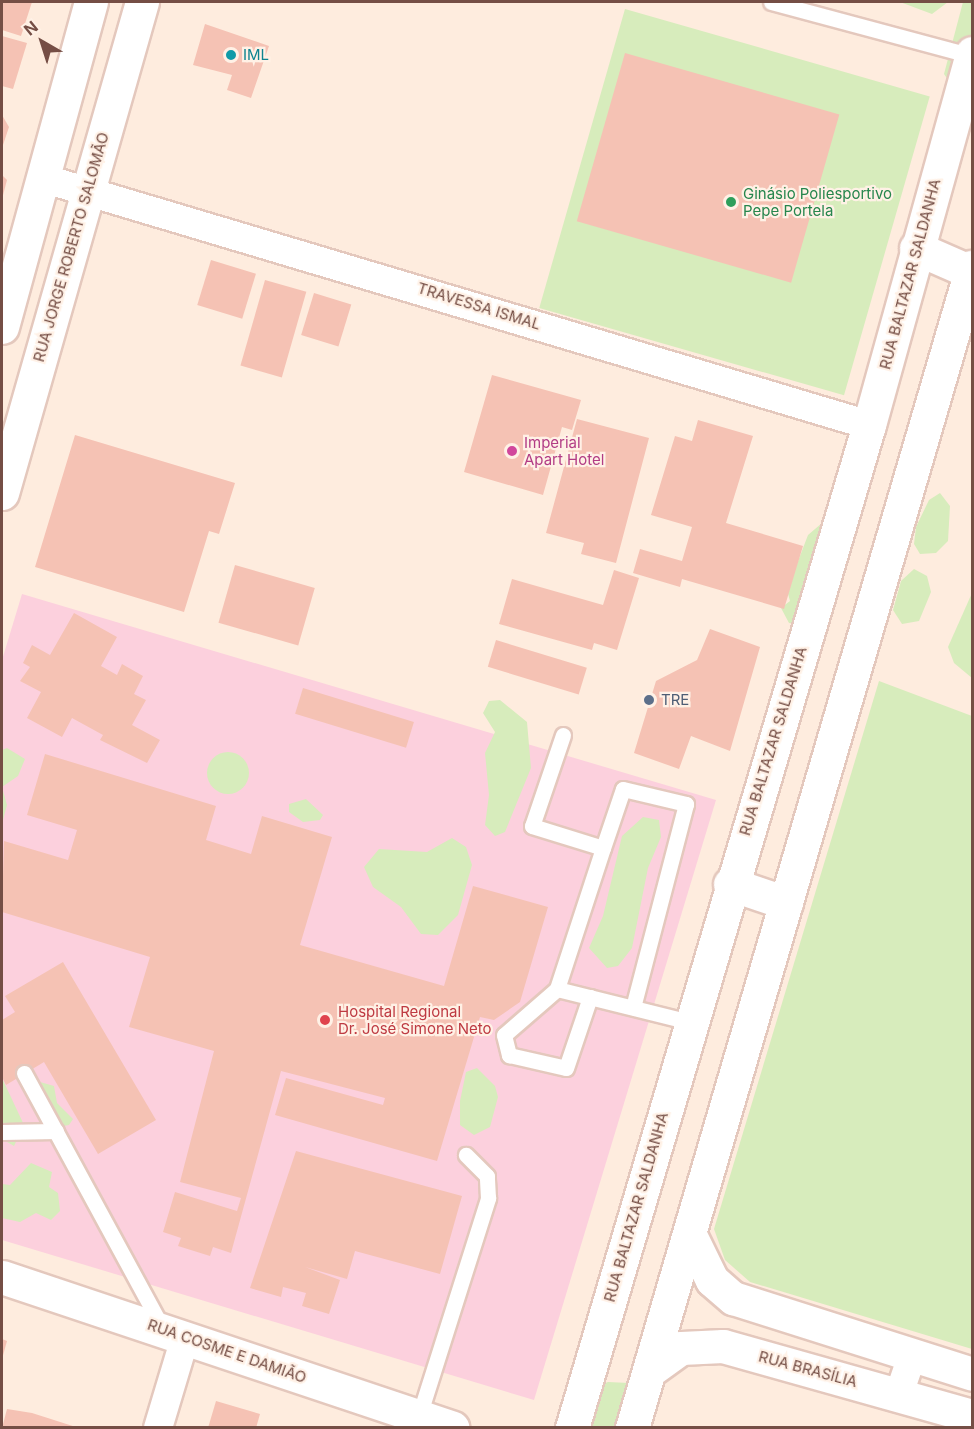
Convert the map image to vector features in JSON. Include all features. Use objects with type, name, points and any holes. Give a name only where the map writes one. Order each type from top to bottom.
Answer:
[{"type":"main road","points":[[2,327],[7,264],[42,178],[91,2]]},
{"type":"main road","name":"RUA JORGE ROBERTO SALOMÃO","points":[[2,493],[142,2]]},
{"type":"main road","name":"RUA BALTAZAR SALDANHA","points":[[572,1428],[730,884],[869,425],[916,248],[972,55]]},
{"type":"main road","points":[[632,1428],[972,270],[916,248]]},
{"type":"main road","points":[[7,264],[66,262]]},
{"type":"main road","points":[[730,884],[786,903]]},
{"type":"main road","points":[[690,1235],[712,1280],[733,1298],[972,1374]]},
{"type":"main road","name":"RUA COSME E DAMIÃO","points":[[2,1277],[452,1428]]},
{"type":"main road","name":"RUA BRASÍLIA","points":[[649,1371],[681,1348],[723,1346],[972,1416]]},
{"type":"street","name":"TRAVESSA ISMAL","points":[[42,178],[88,189],[869,425]]},
{"type":"street","points":[[158,1428],[174,1333]]},
{"type":"street","points":[[899,1394],[912,1356]]},
{"type":"lane","points":[[771,2],[972,55]]},
{"type":"lane","points":[[563,735],[532,826],[603,848]]},
{"type":"lane","points":[[590,997],[566,1068],[509,1055],[504,1035],[556,989],[623,789],[686,804],[633,1007]]},
{"type":"lane","points":[[556,989],[690,1022]]},
{"type":"lane","points":[[24,1073],[174,1333]]},
{"type":"lane","points":[[2,1132],[56,1131]]},
{"type":"lane","points":[[419,1416],[488,1198],[488,1176],[466,1155]]},
{"type":"shaded area","name":"Hospital Regional Dr. José Simone Neto","points":[[22,594],[716,800],[534,1400],[2,1240],[2,660]]},
{"type":"green space","points":[[900,2],[948,2],[932,14]]},
{"type":"green space","points":[[963,2],[972,2],[972,98],[958,94],[944,74]]},
{"type":"green space","name":"Ginásio Poliesportivo Pepe Portela","points":[[625,9],[930,96],[844,395],[539,308]]},
{"type":"green space","points":[[940,493],[950,506],[948,541],[936,553],[920,554],[914,544],[916,527],[929,500]]},
{"type":"green space","points":[[822,523],[826,532],[794,624],[789,623],[781,608],[790,601],[787,590],[808,535]]},
{"type":"green space","points":[[914,569],[927,576],[931,592],[919,621],[902,624],[893,610],[901,581]]},
{"type":"green space","points":[[972,593],[972,678],[954,663],[948,647]]},
{"type":"green space","points":[[879,681],[972,716],[972,1349],[750,1282],[725,1260],[714,1229]]},
{"type":"green space","points":[[500,700],[527,722],[531,768],[505,832],[495,836],[485,825],[489,795],[485,753],[495,732],[483,713],[489,701]]},
{"type":"green space","points":[[7,748],[25,759],[18,776],[2,787],[2,750]]},
{"type":"green space","points":[[228,752],[243,758],[249,773],[243,788],[228,794],[213,788],[207,773],[213,758]]},
{"type":"green space","points":[[2,787],[7,805],[2,824]]},
{"type":"green space","points":[[306,799],[323,815],[320,820],[303,822],[289,812],[289,804]]},
{"type":"green space","points":[[643,817],[659,820],[661,837],[648,868],[632,948],[618,966],[607,968],[589,948],[603,916],[622,836]]},
{"type":"green space","points":[[452,838],[466,847],[472,865],[458,915],[438,935],[421,934],[401,907],[373,887],[364,867],[379,849],[427,852]]},
{"type":"green space","points":[[477,1068],[495,1086],[498,1097],[490,1127],[474,1135],[460,1125],[460,1101],[466,1072]]},
{"type":"green space","points":[[2,1078],[24,1125],[14,1146],[2,1139]]},
{"type":"green space","points":[[40,1082],[54,1086],[57,1103],[73,1119],[69,1125],[58,1127],[35,1086]]},
{"type":"green space","points":[[31,1163],[52,1172],[49,1187],[58,1193],[60,1211],[51,1220],[36,1213],[20,1222],[2,1218],[2,1184],[10,1185]]},
{"type":"green space","points":[[608,1382],[629,1383],[640,1427],[594,1427],[588,1422],[600,1385]]},
{"type":"building","points":[[2,2],[32,2],[21,36],[2,30]]},
{"type":"building","name":"IML","points":[[205,24],[269,46],[251,98],[227,90],[232,75],[193,65]]},
{"type":"building","points":[[2,36],[27,43],[13,89],[2,86]]},
{"type":"building","points":[[625,53],[839,114],[791,283],[577,221]]},
{"type":"building","points":[[2,115],[9,127],[2,148]]},
{"type":"building","points":[[2,175],[7,180],[2,199]]},
{"type":"building","points":[[211,260],[256,274],[242,319],[197,305]]},
{"type":"building","points":[[265,280],[306,292],[282,377],[240,366]]},
{"type":"building","points":[[314,293],[351,304],[338,346],[301,335]]},
{"type":"building","name":"Imperial Apart Hotel","points":[[492,375],[581,400],[572,430],[562,427],[543,495],[464,472]]},
{"type":"building","points":[[577,419],[649,438],[616,563],[581,554],[584,543],[546,533]]},
{"type":"building","points":[[698,420],[753,436],[726,523],[803,546],[784,609],[682,579],[680,587],[633,573],[640,549],[682,561],[692,527],[651,515],[675,436],[692,441]]},
{"type":"building","points":[[75,435],[235,483],[219,534],[209,531],[184,612],[35,567]]},
{"type":"building","points":[[235,565],[315,588],[298,646],[218,623]]},
{"type":"building","points":[[614,570],[639,578],[617,650],[594,643],[592,650],[499,624],[512,579],[603,605]]},
{"type":"building","points":[[74,613],[117,637],[101,666],[117,675],[122,664],[143,676],[134,694],[146,700],[132,725],[160,740],[147,763],[100,740],[103,735],[72,718],[62,737],[27,718],[41,692],[20,681],[30,667],[23,663],[32,645],[50,655]]},
{"type":"building","points":[[710,629],[760,647],[730,751],[691,736],[679,769],[634,753],[656,681],[697,660]]},
{"type":"building","points":[[496,640],[587,668],[579,695],[488,667]]},
{"type":"building","points":[[303,688],[414,722],[406,748],[295,714]]},
{"type":"building","points":[[45,754],[216,806],[206,840],[251,854],[262,816],[332,837],[300,945],[444,986],[473,886],[548,907],[520,1002],[494,1020],[480,1017],[437,1161],[275,1115],[286,1078],[383,1105],[385,1098],[281,1071],[231,1253],[213,1247],[210,1256],[178,1246],[181,1238],[163,1232],[175,1192],[237,1211],[241,1198],[180,1182],[214,1051],[129,1027],[150,957],[2,912],[4,841],[68,860],[77,830],[27,815]]},
{"type":"building","points":[[63,962],[156,1120],[98,1154],[44,1062],[6,1085],[2,1077],[2,1020],[15,1012],[5,996]]},
{"type":"building","points":[[296,1151],[462,1196],[440,1274],[355,1251],[347,1279],[305,1267],[340,1280],[329,1314],[302,1306],[306,1293],[283,1287],[281,1297],[250,1288]]},
{"type":"building","points":[[2,1339],[7,1341],[2,1359]]},
{"type":"building","points":[[216,1401],[260,1414],[256,1428],[208,1428]]},
{"type":"building","points":[[7,1409],[32,1413],[79,1428],[2,1428]]},
{"type":"place","name":"IML","points":[[231,55]]},
{"type":"place","name":"Ginásio Poliesportivo Pepe Portela","points":[[731,202]]},
{"type":"place","name":"Imperial Apart Hotel","points":[[512,451]]},
{"type":"place","name":"TRE","points":[[649,700]]},
{"type":"place","name":"Hospital Regional Dr. José Simone Neto","points":[[325,1020]]}]
